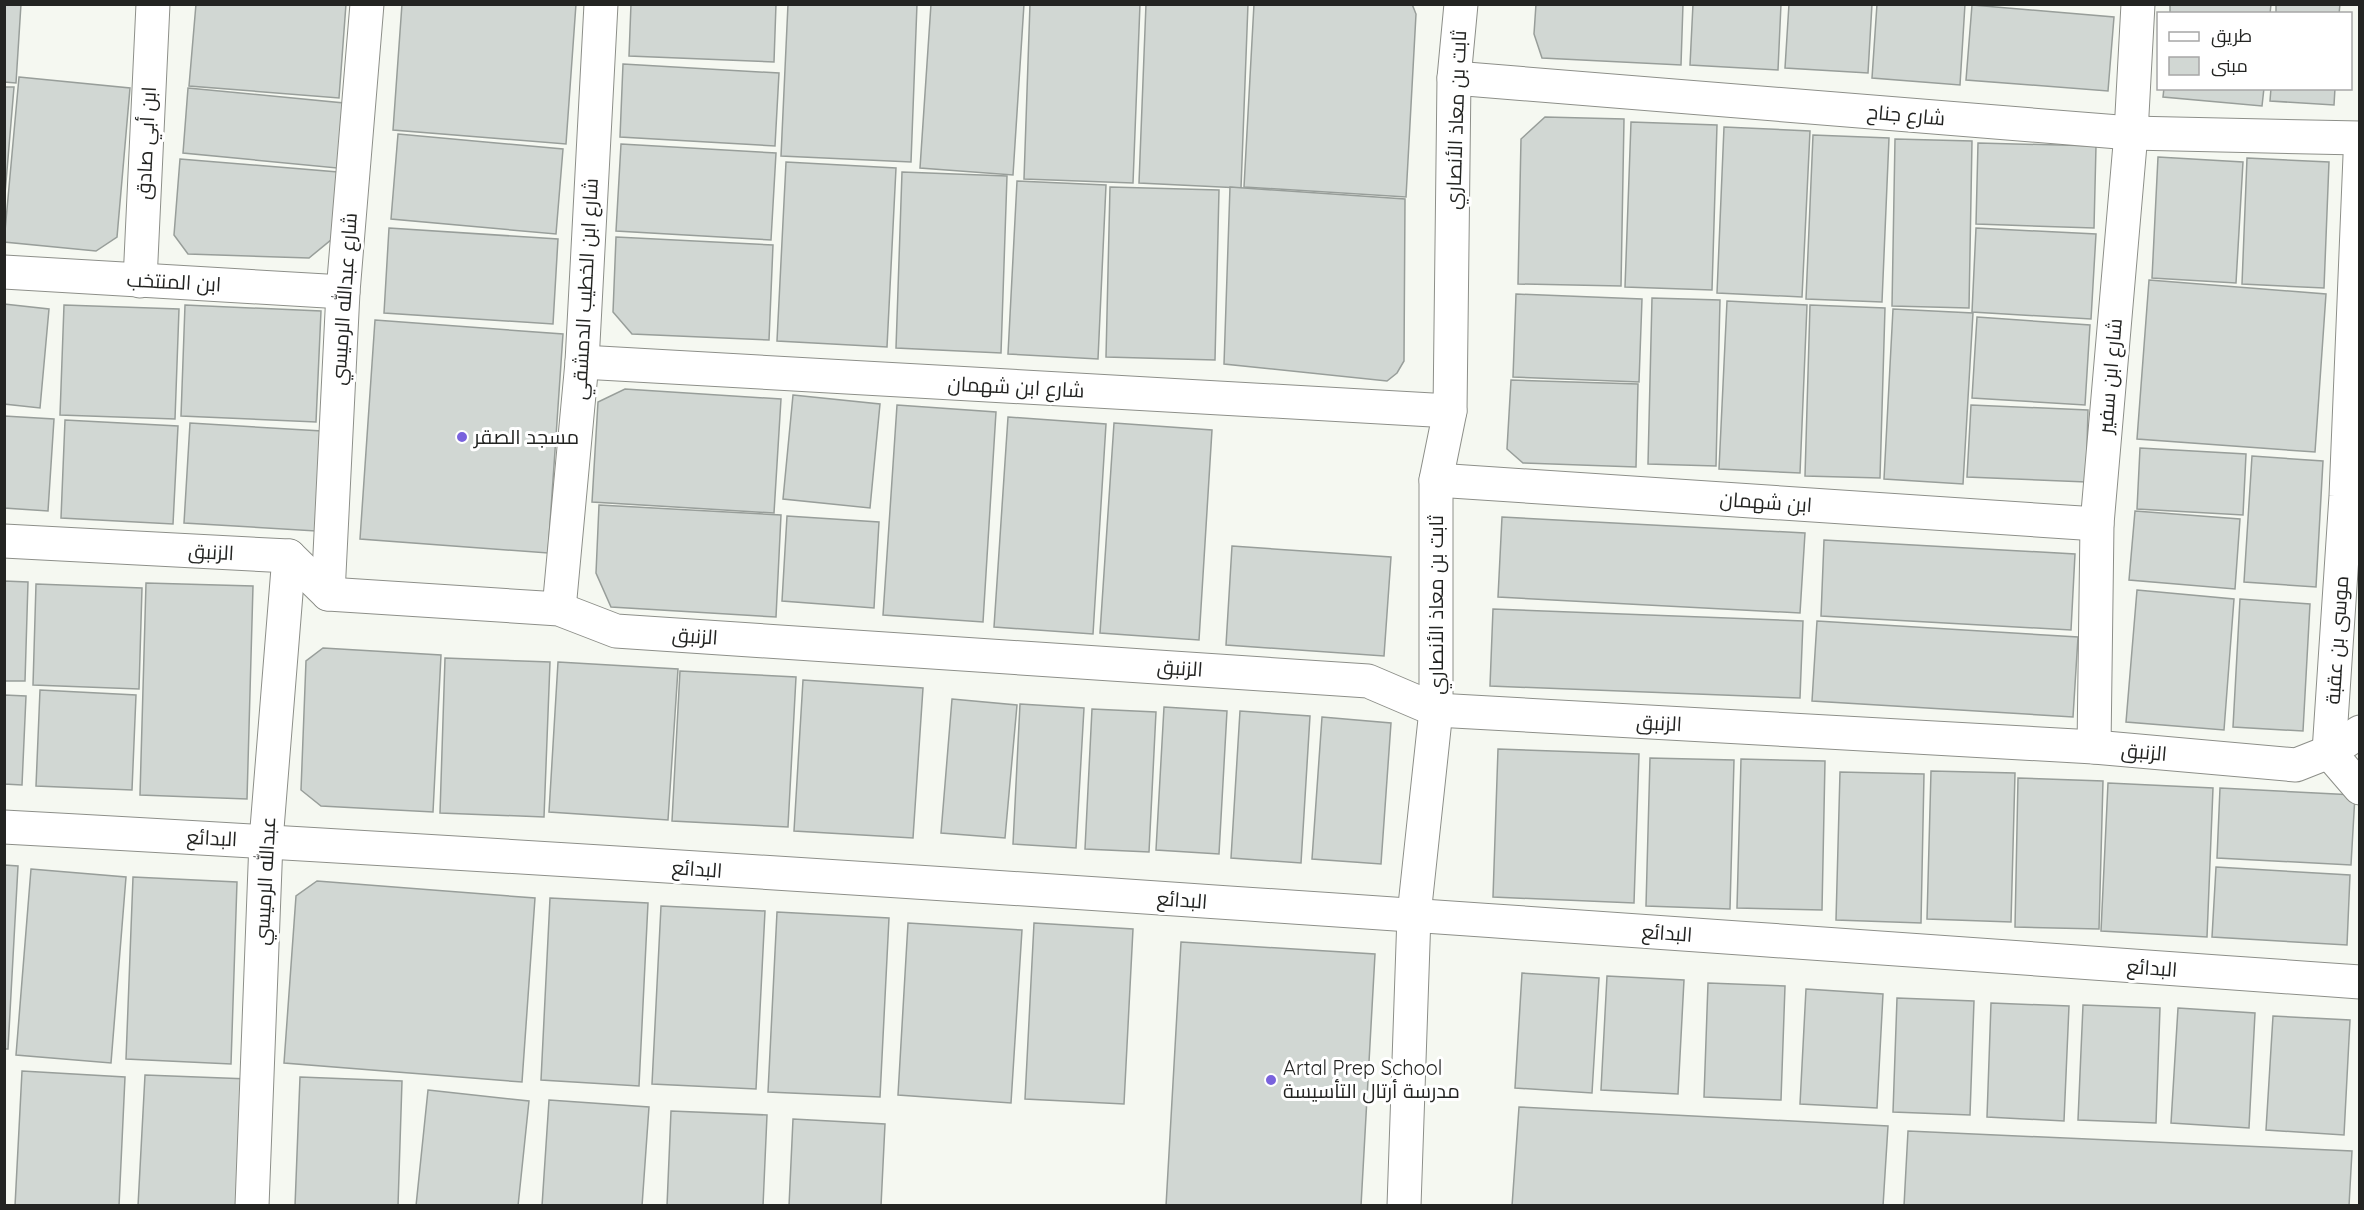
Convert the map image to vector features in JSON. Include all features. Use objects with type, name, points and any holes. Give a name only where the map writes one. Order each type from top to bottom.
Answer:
[{"type":"street","name":"ابن أبي صادق","points":[[140,280],[153,4]]},
{"type":"street","name":"شارع عبدالله الرميسي","points":[[328,594],[343,292],[367,4]]},
{"type":"street","name":"شارع ابن الخطيب الدمشقي","points":[[559,609],[582,362],[601,4]]},
{"type":"street","name":"ثابت بن معاذ الأنصاري","points":[[1404,1206],[1413,915],[1436,710],[1436,480],[1450,411],[1454,78],[1461,4]]},
{"type":"street","name":"شارع ابن سفير","points":[[2094,747],[2097,524],[2131,133],[2138,4]]},
{"type":"street","name":"شارع جناح","points":[[1454,78],[2131,133],[2360,138]]},
{"type":"street","name":"موسى بن عقبة","points":[[2329,752],[2353,496],[2360,156]]},
{"type":"street","name":"ابن المنتخب","points":[[4,272],[343,292]]},
{"type":"street","name":"شارع ابن شهمان","points":[[582,362],[1450,411]]},
{"type":"street","name":"ابن شهمان","points":[[1436,480],[2097,524]]},
{"type":"street","name":"الزنبق","points":[[4,541],[289,556]]},
{"type":"street","points":[[289,556],[328,594]]},
{"type":"street","name":"عبدالله الرميسي","points":[[252,1206],[266,841],[289,556]]},
{"type":"street","name":"الزنبق","points":[[328,594],[559,609],[616,631],[1368,681],[1436,710],[2094,747],[2296,765],[2329,752],[2360,732]]},
{"type":"street","points":[[2329,752],[2360,788]]},
{"type":"street","name":"البدائع","points":[[4,827],[266,841],[1413,915],[2360,982]]},
{"type":"building","points":[[4,4],[21,4],[16,83],[4,82]]},
{"type":"building","points":[[196,4],[346,4],[339,98],[189,86]]},
{"type":"building","points":[[402,4],[576,4],[566,144],[393,130]]},
{"type":"building","points":[[631,4],[776,4],[774,62],[629,56]]},
{"type":"building","points":[[788,4],[917,4],[911,162],[781,156]]},
{"type":"building","points":[[931,4],[1024,4],[1013,175],[920,168]]},
{"type":"building","points":[[1030,4],[1140,4],[1133,183],[1024,179]]},
{"type":"building","points":[[1146,4],[1248,4],[1241,188],[1139,183]]},
{"type":"building","points":[[1254,4],[1412,4],[1416,14],[1406,197],[1244,187]]},
{"type":"building","points":[[1536,4],[1683,4],[1681,65],[1542,58],[1534,34]]},
{"type":"building","points":[[1693,4],[1781,4],[1778,70],[1690,65]]},
{"type":"building","points":[[1789,4],[1872,4],[1868,73],[1785,68]]},
{"type":"building","points":[[1877,4],[1965,4],[1960,85],[1872,78]]},
{"type":"building","points":[[2170,4],[2271,4],[2270,12],[2170,12]]},
{"type":"building","points":[[2276,4],[2340,4],[2339,12],[2276,12]]},
{"type":"building","points":[[1972,5],[2114,17],[2108,91],[1966,80]]},
{"type":"building","points":[[623,64],[779,73],[775,146],[620,137]]},
{"type":"building","points":[[19,77],[130,88],[117,237],[96,251],[4,242]]},
{"type":"building","points":[[4,87],[14,87],[4,206]]},
{"type":"building","points":[[188,88],[344,103],[337,168],[183,153]]},
{"type":"building","points":[[2164,90],[2264,90],[2262,106],[2163,97]]},
{"type":"building","points":[[2271,90],[2335,90],[2334,105],[2270,101]]},
{"type":"building","points":[[1545,117],[1624,119],[1621,286],[1518,284],[1521,139]]},
{"type":"building","points":[[1631,122],[1717,125],[1712,290],[1625,287]]},
{"type":"building","points":[[1724,127],[1810,131],[1802,297],[1717,293]]},
{"type":"building","points":[[398,134],[563,149],[556,234],[391,219]]},
{"type":"building","points":[[1813,135],[1889,138],[1882,302],[1806,299]]},
{"type":"building","points":[[1895,139],[1972,141],[1969,308],[1892,306]]},
{"type":"building","points":[[1978,143],[2096,146],[2094,228],[1976,224]]},
{"type":"building","points":[[621,144],[776,153],[771,240],[616,231]]},
{"type":"building","points":[[2158,157],[2243,162],[2236,283],[2152,278]]},
{"type":"building","points":[[2247,158],[2329,162],[2324,288],[2242,284]]},
{"type":"building","points":[[180,159],[338,172],[332,239],[309,258],[188,254],[174,235]]},
{"type":"building","points":[[786,162],[896,168],[887,347],[777,341]]},
{"type":"building","points":[[902,172],[1007,176],[1001,353],[896,348]]},
{"type":"building","points":[[1017,181],[1106,185],[1098,359],[1008,354]]},
{"type":"building","points":[[1110,187],[1219,190],[1215,360],[1106,357]]},
{"type":"building","points":[[1230,187],[1405,199],[1404,361],[1397,373],[1387,381],[1224,364]]},
{"type":"building","points":[[389,228],[558,239],[553,324],[384,313]]},
{"type":"building","points":[[1976,228],[2096,234],[2091,319],[1972,312]]},
{"type":"building","points":[[616,237],[773,245],[769,340],[632,334],[613,312]]},
{"type":"building","points":[[2149,280],[2326,294],[2315,452],[2137,439]]},
{"type":"building","points":[[1516,294],[1642,299],[1639,382],[1513,377]]},
{"type":"building","points":[[1652,298],[1720,300],[1716,466],[1648,464]]},
{"type":"building","points":[[1727,301],[1807,305],[1800,473],[1719,469]]},
{"type":"building","points":[[4,304],[49,309],[40,408],[4,404]]},
{"type":"building","points":[[64,305],[179,309],[175,419],[60,415]]},
{"type":"building","points":[[185,305],[321,311],[316,422],[181,416]]},
{"type":"building","points":[[1810,305],[1885,308],[1880,478],[1805,476]]},
{"type":"building","points":[[1893,309],[1973,313],[1963,484],[1884,479]]},
{"type":"building","points":[[1977,317],[2090,325],[2085,405],[1972,398]]},
{"type":"building","name":"مسجد الصقر","points":[[375,320],[563,334],[548,553],[360,539]]},
{"type":"building","points":[[1511,380],[1638,384],[1636,467],[1523,463],[1507,449]]},
{"type":"building","points":[[625,389],[781,399],[774,513],[592,502],[598,402]]},
{"type":"building","points":[[793,395],[880,404],[870,508],[783,499]]},
{"type":"building","points":[[897,405],[996,412],[983,622],[883,615]]},
{"type":"building","points":[[1971,405],[2088,410],[2086,482],[1967,477]]},
{"type":"building","points":[[4,416],[54,419],[48,511],[4,508]]},
{"type":"building","points":[[1008,417],[1106,424],[1093,634],[994,627]]},
{"type":"building","points":[[65,420],[178,426],[173,524],[61,518]]},
{"type":"building","points":[[190,423],[322,431],[316,531],[184,523]]},
{"type":"building","points":[[1114,423],[1212,430],[1199,640],[1100,633]]},
{"type":"building","points":[[2140,448],[2246,454],[2243,515],[2137,509]]},
{"type":"building","points":[[2252,456],[2323,461],[2316,587],[2244,582]]},
{"type":"building","points":[[599,505],[781,515],[776,617],[611,607],[596,573]]},
{"type":"building","points":[[2135,511],[2240,519],[2235,589],[2129,580]]},
{"type":"building","points":[[787,516],[879,522],[874,608],[782,601]]},
{"type":"building","points":[[1502,517],[1805,533],[1800,613],[1498,597]]},
{"type":"building","points":[[1824,540],[2075,554],[2071,630],[1821,616]]},
{"type":"building","points":[[1232,546],[1391,557],[1384,656],[1226,645]]},
{"type":"building","points":[[4,581],[28,582],[25,681],[4,681]]},
{"type":"building","points":[[146,583],[253,586],[247,799],[140,795]]},
{"type":"building","points":[[36,584],[142,588],[139,689],[33,685]]},
{"type":"building","points":[[2137,590],[2234,599],[2224,730],[2126,722]]},
{"type":"building","points":[[2240,599],[2310,604],[2303,731],[2233,727]]},
{"type":"building","points":[[1493,609],[1803,621],[1800,698],[1490,686]]},
{"type":"building","points":[[1817,621],[2078,637],[2073,717],[1812,701]]},
{"type":"building","points":[[323,648],[441,655],[433,812],[321,806],[301,790],[306,661]]},
{"type":"building","points":[[445,658],[550,662],[544,817],[440,813]]},
{"type":"building","points":[[558,662],[678,669],[668,820],[549,812]]},
{"type":"building","points":[[680,671],[796,677],[788,827],[672,821]]},
{"type":"building","points":[[803,680],[923,688],[913,838],[794,831]]},
{"type":"building","points":[[40,690],[136,695],[132,790],[36,786]]},
{"type":"building","points":[[4,695],[26,696],[22,785],[4,784]]},
{"type":"building","points":[[952,699],[1017,705],[1005,838],[941,833]]},
{"type":"building","points":[[1020,704],[1084,708],[1076,848],[1013,844]]},
{"type":"building","points":[[1164,707],[1227,711],[1219,854],[1156,850]]},
{"type":"building","points":[[1092,709],[1156,712],[1149,852],[1085,849]]},
{"type":"building","points":[[1240,711],[1310,716],[1301,863],[1231,858]]},
{"type":"building","points":[[1322,717],[1391,723],[1381,864],[1312,859]]},
{"type":"building","points":[[1498,749],[1639,754],[1634,903],[1493,897]]},
{"type":"building","points":[[1650,758],[1734,760],[1730,909],[1646,906]]},
{"type":"building","points":[[1741,759],[1825,761],[1822,910],[1737,908]]},
{"type":"building","points":[[1931,771],[2015,773],[2011,922],[1927,919]]},
{"type":"building","points":[[1840,772],[1924,774],[1921,923],[1836,920]]},
{"type":"building","points":[[2018,778],[2103,781],[2099,929],[2015,927]]},
{"type":"building","points":[[2108,783],[2213,788],[2207,937],[2101,931]]},
{"type":"building","points":[[2220,788],[2355,795],[2351,865],[2217,858]]},
{"type":"building","points":[[4,865],[18,866],[8,1049],[4,1049]]},
{"type":"building","points":[[2216,867],[2350,875],[2347,945],[2212,937]]},
{"type":"building","points":[[31,869],[126,877],[111,1063],[16,1055]]},
{"type":"building","points":[[133,877],[237,882],[231,1064],[126,1059]]},
{"type":"building","points":[[317,881],[535,898],[522,1082],[284,1063],[296,896]]},
{"type":"building","points":[[550,898],[648,903],[639,1086],[541,1080]]},
{"type":"building","points":[[661,906],[765,911],[756,1089],[652,1084]]},
{"type":"building","points":[[777,912],[889,918],[880,1097],[768,1092]]},
{"type":"building","points":[[908,923],[1022,930],[1011,1103],[898,1095]]},
{"type":"building","points":[[1034,923],[1133,929],[1124,1104],[1025,1099]]},
{"type":"building","name":"Artal Prep School مدرسة أرتال التأسيسة","points":[[1181,942],[1375,954],[1361,1206],[1166,1206]]},
{"type":"building","points":[[1522,973],[1599,978],[1592,1093],[1515,1088]]},
{"type":"building","points":[[1607,976],[1684,980],[1678,1094],[1601,1090]]},
{"type":"building","points":[[1708,983],[1785,986],[1781,1100],[1704,1097]]},
{"type":"building","points":[[1806,989],[1883,994],[1877,1108],[1800,1104]]},
{"type":"building","points":[[1897,998],[1974,1001],[1970,1115],[1893,1112]]},
{"type":"building","points":[[1991,1003],[2069,1006],[2064,1121],[1987,1117]]},
{"type":"building","points":[[2083,1005],[2160,1008],[2156,1123],[2078,1120]]},
{"type":"building","points":[[2178,1008],[2255,1013],[2249,1128],[2171,1123]]},
{"type":"building","points":[[2273,1016],[2350,1020],[2344,1135],[2266,1130]]},
{"type":"building","points":[[22,1071],[125,1077],[119,1206],[15,1206]]},
{"type":"building","points":[[145,1075],[249,1079],[239,1206],[138,1206]]},
{"type":"building","points":[[300,1077],[402,1081],[398,1206],[295,1206]]},
{"type":"building","points":[[428,1090],[529,1101],[518,1206],[416,1206]]},
{"type":"building","points":[[549,1100],[649,1107],[642,1206],[542,1206]]},
{"type":"building","points":[[1519,1107],[1888,1126],[1883,1206],[1512,1206]]},
{"type":"building","points":[[671,1111],[767,1115],[763,1206],[667,1206]]},
{"type":"building","points":[[793,1119],[885,1124],[881,1206],[789,1206]]},
{"type":"building","points":[[1908,1131],[2352,1151],[2349,1206],[1904,1206]]},
{"type":"place","name":"مسجد الصقر","points":[[462,437]]},
{"type":"place","name":"Artal Prep School مدرسة أرتال التأسيسة","points":[[1271,1080]]}]
